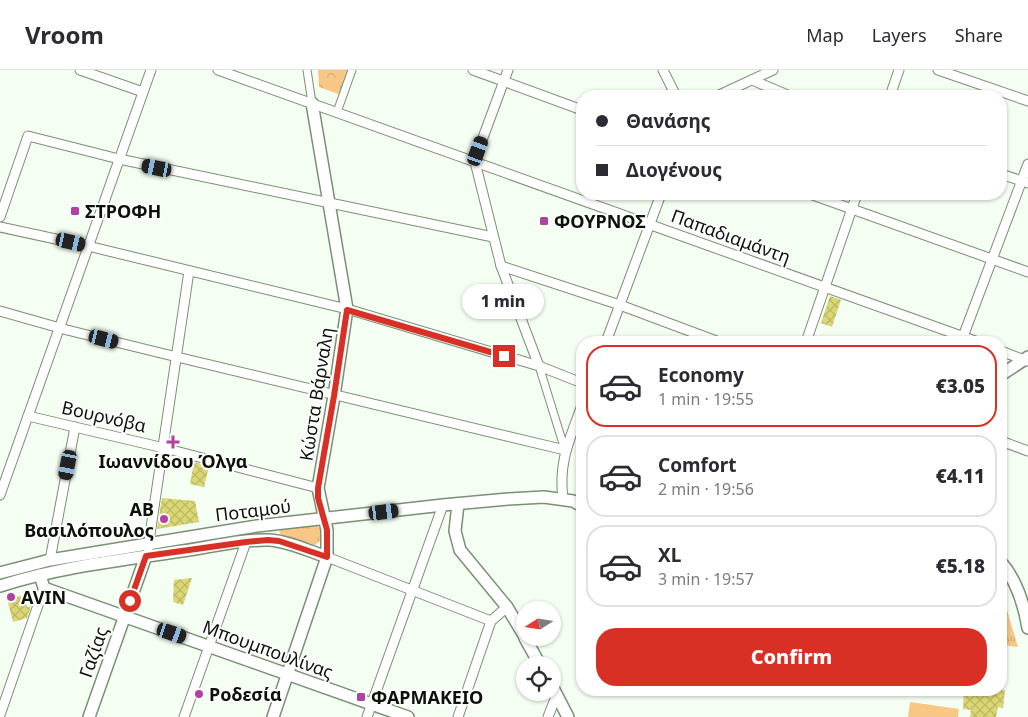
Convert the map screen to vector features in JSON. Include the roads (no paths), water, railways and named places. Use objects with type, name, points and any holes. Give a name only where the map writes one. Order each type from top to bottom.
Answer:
[{"type":"street","points":[[80,70],[143,92]]},
{"type":"street","points":[[0,495],[151,70]]},
{"type":"street","name":"Παπαδιαμάντη","points":[[218,70],[576,197]]},
{"type":"street","name":"Κώστα Βάρναλη","points":[[273,717],[327,557],[328,541],[325,519],[318,498],[318,488],[347,310],[308,70]]},
{"type":"street","points":[[337,112],[352,70]]},
{"type":"street","points":[[473,70],[576,108]]},
{"type":"street","points":[[508,70],[475,161],[501,266],[539,366],[565,450]]},
{"type":"street","points":[[664,70],[673,90]]},
{"type":"street","points":[[730,90],[773,70]]},
{"type":"street","points":[[892,90],[899,70]]},
{"type":"street","points":[[938,70],[996,90]]},
{"type":"street","points":[[752,80],[776,90]]},
{"type":"street","points":[[1007,94],[1028,101]]},
{"type":"street","points":[[0,216],[28,136],[119,160],[493,238]]},
{"type":"street","points":[[963,336],[992,259],[1025,182],[1028,164]]},
{"type":"street","points":[[1007,176],[1025,182]]},
{"type":"street","name":"Παπαδιαμάντη","points":[[583,200],[951,336]]},
{"type":"street","points":[[608,336],[659,200]]},
{"type":"street","points":[[827,200],[1028,272]]},
{"type":"street","points":[[808,336],[855,200]]},
{"type":"street","points":[[0,226],[347,310],[539,366],[576,380]]},
{"type":"street","points":[[501,266],[620,304],[703,336]]},
{"type":"street","name":"Γαζίας","points":[[89,717],[150,543],[189,271]]},
{"type":"street","points":[[0,311],[59,328],[334,396],[565,450]]},
{"type":"street","points":[[1007,353],[1027,359]]},
{"type":"street","points":[[1007,371],[1027,359]]},
{"type":"street","name":"Βουρνόβα","points":[[28,416],[164,448],[318,488]]},
{"type":"street","points":[[575,501],[561,477],[565,450],[576,421]]},
{"type":"street","points":[[50,560],[75,428]]},
{"type":"street","points":[[1007,444],[1028,450]]},
{"type":"street","name":"Ποταμού","points":[[0,573],[50,560],[257,526],[526,497],[575,501]]},
{"type":"street","points":[[458,504],[456,531],[460,550],[508,607],[516,621]]},
{"type":"street","points":[[367,717],[443,505]]},
{"type":"street","name":"Ποταμού","points":[[0,586],[40,575],[146,556],[268,540],[279,541],[327,557]]},
{"type":"street","points":[[184,717],[246,542]]},
{"type":"street","points":[[327,557],[491,621]]},
{"type":"street","points":[[1007,569],[1026,606],[1028,628]]},
{"type":"street","points":[[0,715],[44,588],[40,575]]},
{"type":"street","name":"Μπουμπουλίνας","points":[[44,588],[408,717]]},
{"type":"street","points":[[458,717],[491,621],[508,607]]},
{"type":"street","points":[[548,717],[552,701]]},
{"type":"street","points":[[560,701],[568,717]]},
{"type":"place","name":"ΣΤΡΟΦΗ","points":[[75,211]]},
{"type":"place","name":"ΦΟΥΡΝΟΣ","points":[[544,221]]},
{"type":"place","name":"Ιωαννίδου Όλγα","points":[[173,442]]},
{"type":"place","name":"ΑΒ Βασιλόπουλος","points":[[164,519]]},
{"type":"place","name":"AVIN","points":[[11,597]]},
{"type":"place","name":"Ροδεσία","points":[[199,694]]},
{"type":"place","name":"ΦΑΡΜΑΚΕΙΟ","points":[[361,697]]}]
